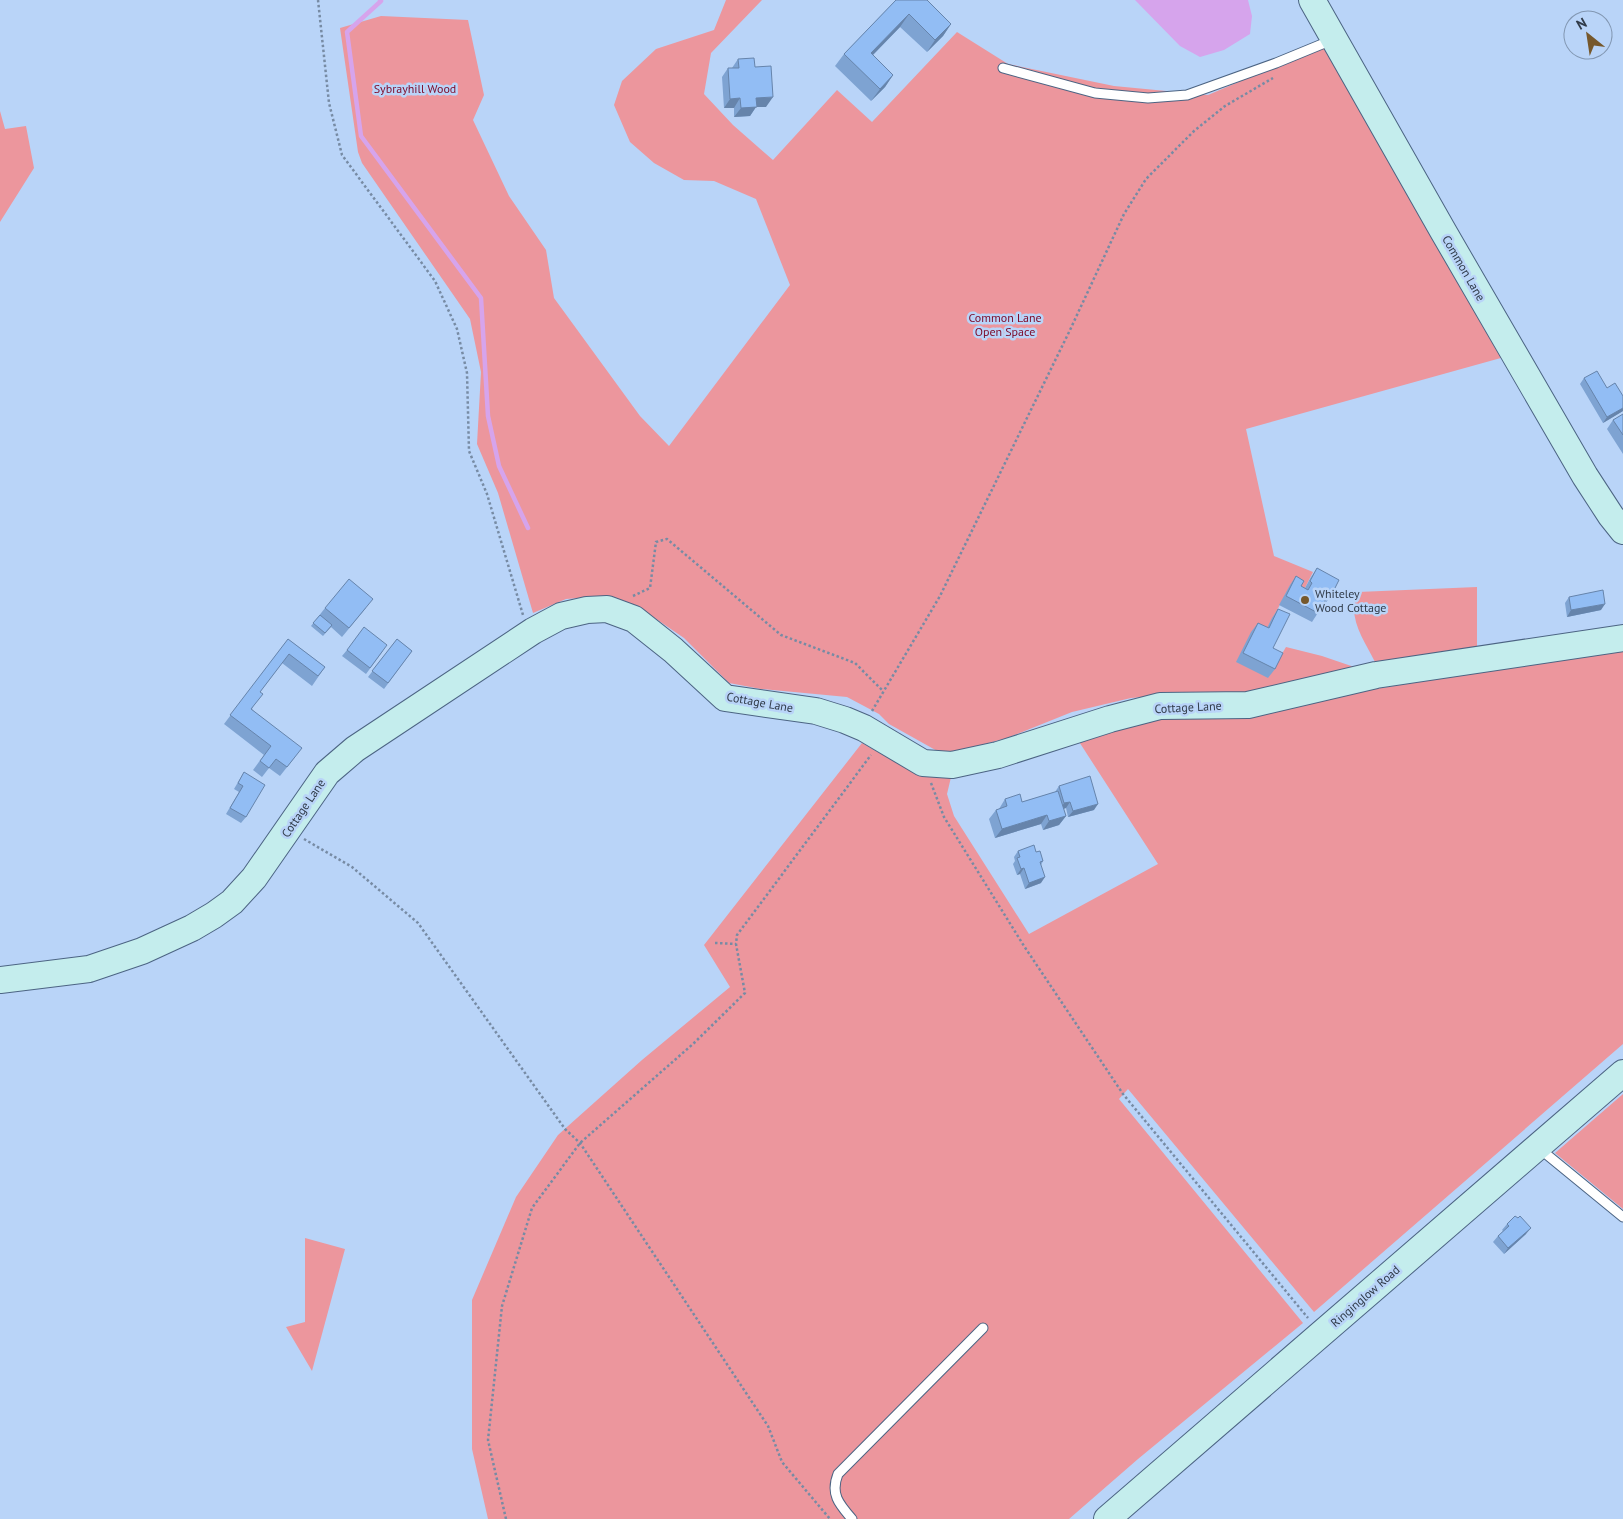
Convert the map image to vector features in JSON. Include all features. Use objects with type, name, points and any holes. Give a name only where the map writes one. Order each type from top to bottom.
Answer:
[{"type":"street","name":"Common Lane","points":[[1312,0],[1585,476],[1623,531]]},
{"type":"street","name":"Cottage Lane","points":[[0,980],[89,969],[142,951],[192,928],[232,902],[254,878],[288,832],[309,797],[327,774],[355,749],[533,631],[561,616],[586,610],[607,609],[634,619],[673,650],[725,698],[816,711],[845,720],[872,733],[923,763],[952,765],[998,755],[1110,719],[1160,706],[1248,705],[1376,675],[1623,638]]},
{"type":"street","name":"Ringinglow Road","points":[[1107,1519],[1623,1073]]},
{"type":"lane","points":[[1003,68],[1095,93],[1148,98],[1187,95],[1276,63],[1334,39]]},
{"type":"lane","points":[[1537,1147],[1623,1217]]},
{"type":"lane","points":[[852,1519],[839,1504],[835,1495],[834,1483],[838,1474],[983,1328]]},
{"type":"path","points":[[318,0],[329,103],[342,155],[435,281],[457,329],[468,373],[469,451],[487,494],[525,620],[533,631]]},
{"type":"path","points":[[506,1519],[488,1440],[502,1306],[532,1208],[580,1143],[693,1044],[745,993],[736,944],[737,935],[872,733],[883,691],[940,596],[1070,330],[1124,214],[1146,179],[1194,131],[1225,106],[1280,74]]},
{"type":"path","points":[[607,609],[650,588],[656,542],[667,539],[781,635],[856,663],[883,691]]},
{"type":"path","points":[[923,763],[944,817],[1024,946],[1123,1094],[1321,1334]]},
{"type":"path","points":[[288,832],[295,833],[352,867],[418,923],[565,1129],[580,1143],[768,1426],[782,1462],[830,1519]]},
{"type":"path","points":[[715,942],[736,944]]},
{"type":"green space","name":"Common Lane Open Space","points":[[726,0],[762,0],[711,53],[704,94],[733,125],[773,160],[837,90],[872,122],[957,32],[1008,64],[1114,86],[1208,95],[1330,43],[1508,356],[1246,429],[1274,556],[1313,572],[1304,590],[1290,586],[1262,638],[1277,662],[1286,647],[1322,656],[1363,670],[1257,696],[1193,693],[1131,698],[1072,712],[1007,738],[955,752],[939,752],[889,724],[879,714],[847,697],[761,689],[729,683],[684,638],[643,610],[604,596],[566,599],[533,613],[498,493],[477,444],[481,372],[470,319],[362,163],[358,152],[340,28],[381,16],[468,20],[484,95],[473,120],[509,196],[546,250],[554,298],[640,416],[669,446],[790,285],[756,199],[714,181],[684,180],[654,163],[630,142],[614,105],[622,81],[656,49],[714,30]]},
{"type":"green space","points":[[0,111],[5,129],[26,126],[34,168],[0,222]]},
{"type":"green space","points":[[1477,587],[1477,651],[1375,662],[1355,619],[1355,601],[1358,592]]},
{"type":"green space","points":[[1623,650],[1623,1044],[1314,1312],[1128,1089],[1119,1099],[1303,1323],[1138,1459],[1069,1519],[488,1519],[472,1449],[472,1300],[516,1197],[558,1135],[642,1060],[730,987],[704,945],[862,743],[913,768],[952,773],[947,794],[954,816],[1029,934],[1158,864],[1076,737],[1158,715],[1349,693]]},
{"type":"green space","points":[[1623,1094],[1623,1209],[1555,1153]]},
{"type":"green space","points":[[305,1238],[345,1249],[312,1371],[286,1327],[305,1322]]},
{"type":"shaded area","points":[[1135,0],[1248,0],[1252,16],[1250,34],[1224,50],[1200,57],[1180,46]]},
{"type":"building","points":[[896,0],[927,0],[951,24],[935,40],[909,14],[871,53],[893,75],[880,89],[844,54]]},
{"type":"building","points":[[754,58],[755,67],[771,66],[773,97],[756,98],[757,107],[741,108],[740,98],[730,99],[728,68],[739,68],[738,59]]},
{"type":"building","points":[[1597,371],[1607,388],[1615,383],[1623,396],[1623,408],[1607,417],[1584,378]]},
{"type":"building","points":[[1623,414],[1623,435],[1613,420]]},
{"type":"building","points":[[1317,568],[1339,580],[1331,596],[1321,591],[1319,596],[1326,599],[1318,613],[1286,596],[1296,576],[1304,581],[1301,586],[1308,590],[1312,583],[1310,581]]},
{"type":"building","points":[[349,579],[373,599],[349,628],[325,608]]},
{"type":"building","points":[[1603,590],[1605,604],[1571,610],[1569,597]]},
{"type":"building","points":[[1278,609],[1290,614],[1273,648],[1283,653],[1275,669],[1243,653],[1258,623],[1269,628]]},
{"type":"building","points":[[320,615],[332,625],[325,633],[313,623]]},
{"type":"building","points":[[364,627],[387,645],[370,668],[347,650]]},
{"type":"building","points":[[288,639],[325,667],[318,676],[289,654],[260,692],[263,694],[251,709],[302,748],[287,767],[276,759],[269,768],[260,761],[271,746],[230,715]]},
{"type":"building","points":[[397,639],[412,651],[388,683],[372,671]]},
{"type":"building","points":[[244,772],[265,785],[246,817],[230,808],[243,786],[238,783]]},
{"type":"building","points":[[1090,776],[1098,804],[1073,811],[1070,802],[1064,803],[1059,786]]},
{"type":"building","points":[[1058,791],[1066,816],[1049,821],[1047,815],[1002,829],[996,810],[1007,806],[1005,799],[1020,794],[1022,802]]},
{"type":"building","points":[[1034,845],[1036,852],[1040,851],[1043,861],[1040,862],[1045,877],[1029,883],[1024,868],[1021,869],[1017,858],[1020,857],[1018,851]]},
{"type":"building","points":[[1515,1216],[1518,1218],[1520,1216],[1531,1228],[1508,1248],[1498,1236],[1509,1226],[1507,1224]]},
{"type":"waterway","points":[[380,0],[347,32],[361,136],[481,298],[488,416],[499,466],[528,528]]},
{"type":"place","name":"Whiteley Wood Cottage","points":[[1305,600]]},
{"type":"park label","name":"Sybrayhill Wood","points":[[415,88]]}]
